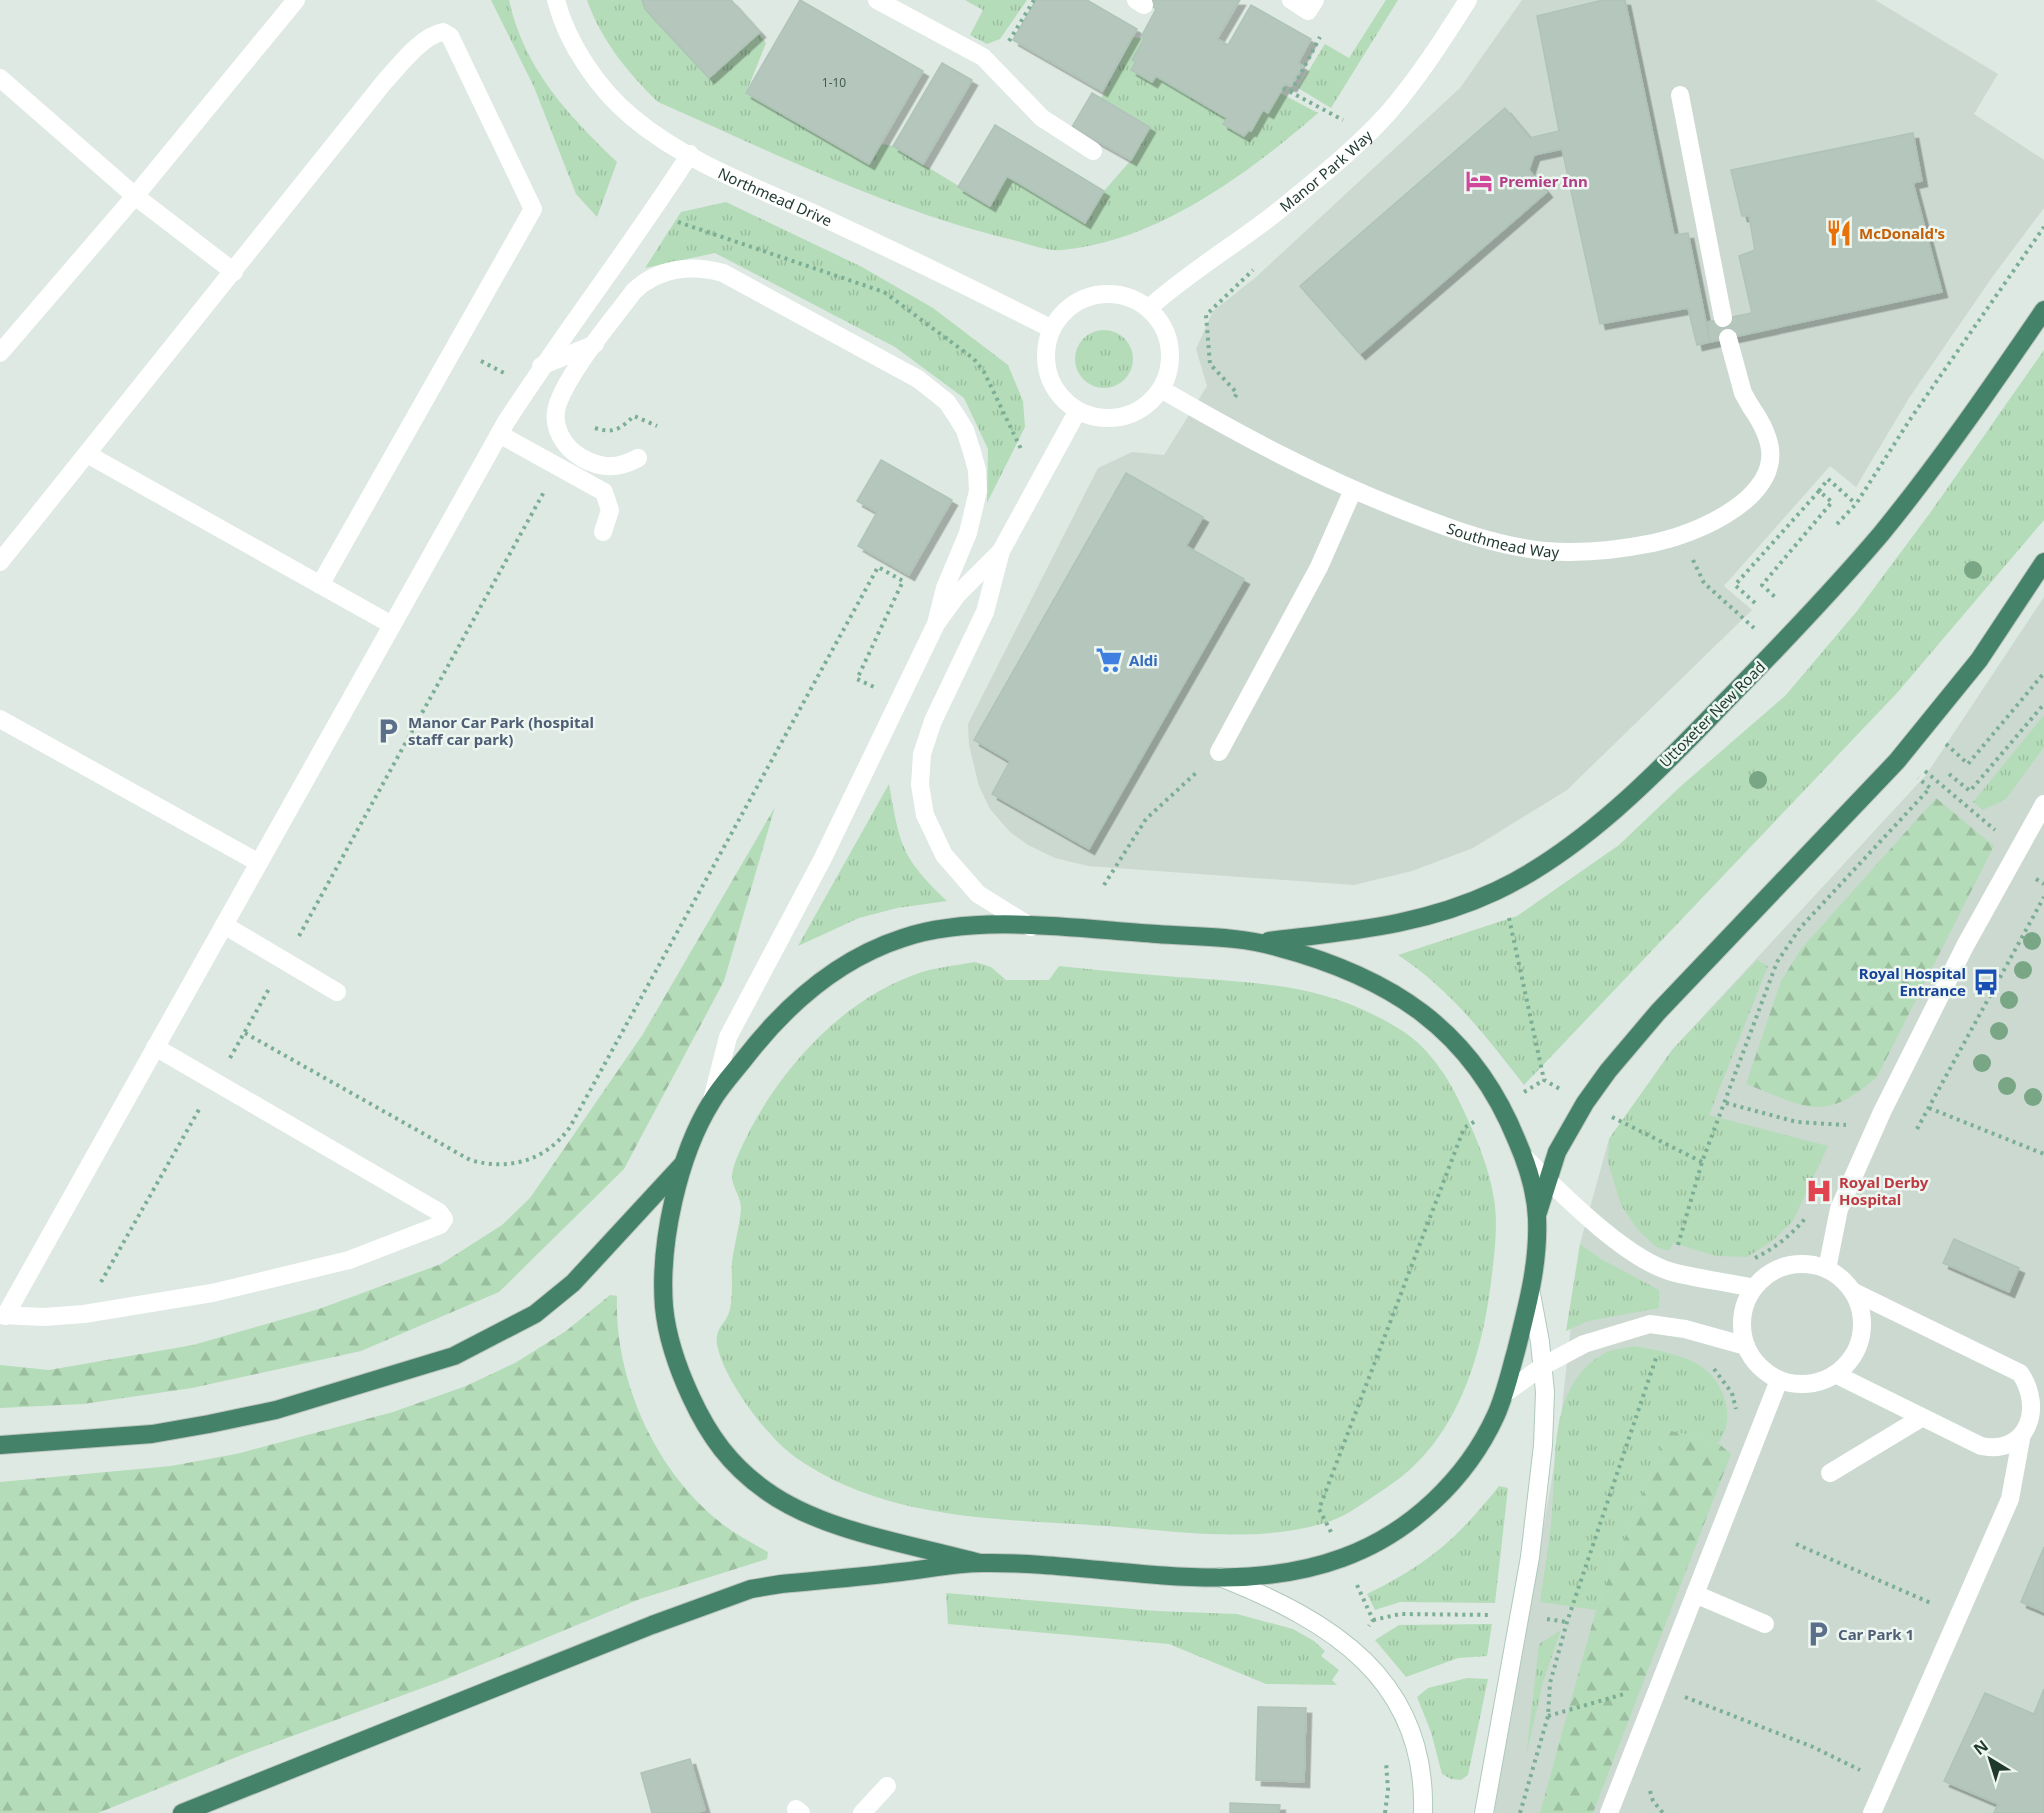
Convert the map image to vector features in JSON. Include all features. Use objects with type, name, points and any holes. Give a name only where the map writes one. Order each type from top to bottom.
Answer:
[{"type":"highway","name":"Uttoxeter New Road","points":[[1261,942],[1385,927],[1431,917],[1499,890],[1572,843],[1636,790],[1803,623],[1888,524],[2044,310]]},
{"type":"highway","points":[[182,1813],[652,1624],[751,1589],[980,1563],[1218,1577],[1293,1571],[1344,1557],[1405,1524],[1444,1491],[1462,1470],[1484,1437],[1504,1394],[1531,1294],[1537,1214],[1557,1152],[1579,1113],[1608,1071],[1658,1012],[1901,756],[1980,660],[2043,566]]},
{"type":"highway","points":[[980,1563],[829,1523],[792,1508],[763,1489],[734,1465],[710,1437],[686,1387],[674,1355],[664,1309],[664,1270],[668,1230],[683,1164],[711,1101],[775,1019],[835,971],[899,939],[962,925],[1030,927],[1261,942],[1314,957],[1361,975],[1402,997],[1459,1046],[1487,1081],[1503,1106],[1524,1157],[1537,1214]]},
{"type":"highway","points":[[0,1445],[152,1434],[209,1424],[276,1410],[454,1356],[535,1314],[573,1283],[683,1164]]},
{"type":"street","points":[[0,353],[135,196],[296,0]]},
{"type":"street","name":"Northmead Drive","points":[[556,0],[572,40],[600,83],[632,118],[690,154],[749,186],[813,213],[1052,328]]},
{"type":"street","points":[[877,0],[983,57],[1042,118],[1093,151]]},
{"type":"street","points":[[1291,0],[1312,5]]},
{"type":"street","name":"Manor Park Way","points":[[1149,308],[1181,279],[1274,214],[1367,133],[1388,112],[1416,77],[1468,0]]},
{"type":"street","points":[[0,562],[385,81],[407,57],[436,33],[443,32],[450,36],[532,209],[320,585]]},
{"type":"street","points":[[0,78],[135,196],[234,272]]},
{"type":"street","points":[[1680,95],[1723,318]]},
{"type":"street","points":[[3,1316],[499,434],[542,366],[652,213],[690,154]]},
{"type":"street","points":[[638,458],[622,467],[596,465],[572,451],[560,434],[556,415],[558,403],[595,344],[634,291],[645,281],[676,270],[709,269],[743,284],[918,379],[947,402],[965,430],[977,470],[978,491],[970,525],[945,588],[936,624]]},
{"type":"street","points":[[1101,295],[1125,296],[1149,308],[1164,327],[1170,350],[1169,368],[1161,389],[1133,414],[1109,419],[1077,412],[1060,396],[1045,360],[1052,328],[1061,315],[1078,301],[1101,295]]},
{"type":"street","name":"Southmead Way","points":[[1161,389],[1245,438],[1353,490],[1465,534],[1524,548],[1599,551],[1632,548],[1686,534],[1736,507],[1757,488],[1767,471],[1772,449],[1770,440],[1747,400],[1728,338]]},
{"type":"street","points":[[542,366],[595,344]]},
{"type":"street","points":[[1030,927],[978,894],[944,855],[926,815],[920,785],[922,754],[933,721],[985,612],[1001,551],[1077,412]]},
{"type":"street","points":[[499,434],[604,492],[610,510],[603,532]]},
{"type":"street","points":[[87,454],[393,625]]},
{"type":"street","points":[[1219,752],[1319,567],[1353,490]]},
{"type":"street","points":[[711,1101],[728,1037],[826,852],[936,624],[957,595],[1001,551]]},
{"type":"street","points":[[0,720],[259,863]]},
{"type":"street","points":[[1827,1269],[1839,1209],[1882,1112],[1965,946],[2044,804]]},
{"type":"street","points":[[224,925],[337,992]]},
{"type":"street","points":[[3,1316],[84,1314],[212,1293],[349,1260],[440,1225],[444,1219],[439,1212],[155,1047]]},
{"type":"street","points":[[1524,1157],[1640,1257],[1671,1272],[1754,1288]]},
{"type":"street","points":[[1807,1264],[1827,1269],[1843,1278],[1854,1292],[1861,1309],[1861,1337],[1849,1362],[1835,1374],[1817,1382],[1798,1384],[1779,1380],[1765,1372],[1746,1346],[1742,1326],[1745,1306],[1754,1288],[1768,1273],[1787,1265],[1807,1264]]},
{"type":"street","points":[[1835,1374],[1981,1446],[1995,1449],[2009,1446],[2021,1439],[2033,1424],[2037,1402],[2034,1391],[2020,1373],[1854,1292]]},
{"type":"street","points":[[1484,1813],[1530,1557],[1543,1445],[1545,1392],[1543,1366],[1531,1294]]},
{"type":"street","points":[[1504,1394],[1543,1366],[1584,1344],[1650,1324],[1685,1329],[1746,1346]]},
{"type":"street","points":[[1609,1813],[1779,1380]]},
{"type":"street","points":[[1830,1473],[1921,1418]]},
{"type":"street","points":[[1872,1813],[2010,1499],[2021,1439]]},
{"type":"street","points":[[1218,1577],[1266,1595],[1313,1622],[1343,1641],[1379,1677],[1406,1718],[1418,1752],[1424,1785],[1423,1813]]},
{"type":"street","points":[[1695,1594],[1765,1624]]},
{"type":"street","points":[[862,1813],[887,1786]]},
{"type":"street","points":[[1488,1794],[1488,1813]]},
{"type":"path","points":[[994,68],[1034,0]]},
{"type":"path","points":[[1291,92],[1321,39],[1312,5]]},
{"type":"path","points":[[1283,88],[1367,133]]},
{"type":"path","points":[[652,213],[884,292],[974,359],[984,372],[1038,484]]},
{"type":"path","points":[[1837,524],[1856,504],[1917,409],[2044,226]]},
{"type":"path","points":[[84,1314],[245,1033],[558,466]]},
{"type":"path","points":[[1755,603],[1735,585],[1828,479],[1856,504]]},
{"type":"path","points":[[1775,597],[1762,585],[1832,502],[1819,491]]},
{"type":"path","points":[[1686,534],[1693,561],[1704,583],[1754,628]]},
{"type":"path","points":[[245,1033],[470,1160],[502,1165],[540,1155],[555,1145],[570,1127],[878,567],[903,581],[857,679],[900,699]]},
{"type":"path","points":[[1926,726],[1968,764],[2044,672]]},
{"type":"path","points":[[1949,774],[1970,791],[2044,704]]},
{"type":"path","points":[[1104,885],[1146,819],[1219,752]]},
{"type":"path","points":[[1901,756],[1937,781],[2004,837],[2019,846]]},
{"type":"path","points":[[1901,756],[1930,788]]},
{"type":"path","points":[[1684,1225],[1702,1162],[1777,962],[1800,928],[1937,781]]},
{"type":"path","points":[[1917,1130],[2044,897]]},
{"type":"path","points":[[1319,1509],[1464,1128],[1544,1080]]},
{"type":"path","points":[[1726,1103],[1797,1122],[1851,1125],[1846,1136]]},
{"type":"path","points":[[1929,1108],[2044,1154]]},
{"type":"path","points":[[1746,1262],[1769,1251],[1797,1229],[1810,1212]]},
{"type":"path","points":[[1520,1813],[1548,1716],[1550,1683],[1568,1622],[1660,1347]]},
{"type":"path","points":[[1709,1363],[1732,1394],[1736,1418]]},
{"type":"path","points":[[1796,1544],[1960,1615]]},
{"type":"path","points":[[1373,1620],[1400,1614],[1496,1615]]},
{"type":"path","points":[[1684,1696],[1813,1747],[1885,1781]]},
{"type":"path","points":[[1385,1758],[1388,1790],[1385,1813]]},
{"type":"shaded area","points":[[1522,0],[1875,0],[1998,74],[1974,114],[2044,160],[2044,208],[1993,276],[1909,398],[1856,487],[1830,466],[1724,586],[1752,610],[1567,790],[1473,848],[1412,871],[1354,885],[1088,866],[1055,858],[1028,845],[1010,832],[990,809],[979,786],[969,745],[968,724],[1098,468],[1132,452],[1164,455],[1207,386],[1196,349],[1213,311],[1255,278],[1460,88]]},
{"type":"shaded area","name":"Royal Derby Hospital","points":[[2044,597],[2044,1813],[1494,1813],[1558,1443],[1580,1244],[1609,1139],[1672,1050],[1926,775]]},
{"type":"green space","points":[[491,0],[509,0],[525,48],[550,89],[582,127],[617,162],[597,217],[576,194],[534,87]]},
{"type":"green space","points":[[587,0],[642,0],[757,32],[766,43],[746,93],[869,164],[881,144],[893,146],[990,205],[1007,176],[1104,191],[1131,160],[1150,126],[1101,98],[1133,37],[1144,39],[1132,60],[1136,62],[1132,70],[1152,82],[1156,76],[1227,118],[1223,124],[1244,136],[1249,130],[1251,131],[1263,110],[1268,113],[1280,93],[1318,113],[1231,181],[1166,219],[1132,234],[1097,244],[1049,250],[963,227],[874,196],[658,102],[617,55],[600,29]]},
{"type":"green space","points":[[965,0],[1027,0],[1000,39],[987,44],[970,35],[983,10]]},
{"type":"green space","points":[[1386,0],[1398,0],[1331,108],[1298,88],[1325,44],[1349,58]]},
{"type":"green space","points":[[726,202],[862,267],[933,308],[1008,365],[1023,401],[1025,427],[987,503],[988,449],[964,398],[895,347],[715,253],[645,268],[681,212]]},
{"type":"green space","points":[[1104,330],[1115,332],[1128,343],[1133,359],[1131,370],[1120,383],[1104,388],[1093,386],[1080,375],[1075,359],[1077,348],[1088,335]]},
{"type":"green space","points":[[2044,350],[2044,520],[1897,693],[1524,1085],[1451,998],[1417,968],[1398,955],[1517,916],[1619,845],[1681,786],[1785,696],[1857,611],[1930,513]]},
{"type":"green space","points":[[2044,715],[2044,747],[2006,799],[1983,810],[1973,802]]},
{"type":"green space","points":[[889,784],[896,822],[905,849],[920,873],[947,901],[897,908],[859,918],[798,946]]},
{"type":"green space","points":[[1936,798],[1994,846],[1877,1077],[1842,1101],[1828,1106],[1814,1107],[1746,1084],[1781,981],[1801,949]]},
{"type":"green space","points":[[775,807],[724,981],[624,1169],[499,1292],[361,1351],[192,1388],[83,1404],[0,1408],[0,1365],[49,1370],[193,1345],[319,1309],[441,1264],[502,1225],[530,1198],[643,1034]]},
{"type":"green space","points":[[1757,960],[1768,966],[1709,1115],[1828,1146],[1793,1221],[1771,1242],[1747,1257],[1716,1256],[1673,1243],[1669,1251],[1656,1247],[1638,1230],[1621,1205],[1608,1162],[1609,1139],[1672,1050]]},
{"type":"green space","points":[[975,962],[991,967],[1006,980],[1049,980],[1059,966],[1238,981],[1294,989],[1322,995],[1376,1016],[1404,1032],[1430,1056],[1457,1097],[1481,1152],[1494,1199],[1496,1236],[1482,1335],[1463,1394],[1449,1421],[1432,1446],[1411,1469],[1366,1501],[1331,1521],[1275,1533],[1191,1533],[985,1518],[905,1505],[867,1494],[830,1478],[795,1457],[772,1436],[737,1390],[721,1358],[717,1344],[718,1331],[728,1315],[731,1303],[732,1262],[741,1208],[732,1178],[742,1146],[782,1079],[822,1034],[845,1014],[869,997],[922,972]]},
{"type":"green space","points":[[1580,1244],[1601,1259],[1659,1290],[1659,1308],[1588,1321],[1566,1331]]},
{"type":"green space","points":[[610,1295],[617,1296],[618,1327],[631,1391],[658,1450],[676,1477],[697,1502],[726,1527],[768,1552],[767,1559],[640,1599],[444,1680],[244,1754],[98,1813],[0,1813],[0,1482],[171,1466],[236,1454],[393,1412],[466,1386],[515,1363],[566,1331]]},
{"type":"green space","points":[[1634,1346],[1680,1357],[1705,1369],[1723,1395],[1727,1425],[1718,1443],[1668,1430],[1596,1610],[1540,1602],[1552,1514],[1556,1446],[1565,1402],[1574,1383],[1588,1366],[1607,1352]]},
{"type":"green space","points":[[1668,1430],[1718,1443],[1731,1454],[1593,1813],[1540,1813],[1596,1610]]},
{"type":"green space","points":[[1499,1486],[1508,1488],[1495,1603],[1400,1602],[1375,1610],[1367,1594],[1407,1572],[1440,1549],[1455,1536]]},
{"type":"green space","points":[[946,1593],[1157,1611],[1237,1614],[1293,1629],[1314,1641],[1325,1651],[1321,1656],[1339,1670],[1332,1680],[1337,1685],[1266,1684],[1169,1644],[948,1624]]},
{"type":"green space","points":[[1492,1624],[1487,1656],[1458,1658],[1406,1677],[1375,1640],[1399,1625]]},
{"type":"green space","points":[[1561,1630],[1543,1682],[1526,1757],[1539,1644]]},
{"type":"green space","points":[[1467,1678],[1488,1679],[1468,1775],[1461,1780],[1451,1779],[1442,1774],[1431,1732],[1417,1697],[1428,1688]]},
{"type":"building","points":[[642,0],[731,0],[760,32],[709,78],[645,9]]},
{"type":"building","points":[[800,0],[923,71],[869,164],[746,93]]},
{"type":"building","points":[[1036,0],[1087,0],[1137,29],[1102,91],[1013,40]]},
{"type":"building","points":[[1153,0],[1240,0],[1217,39],[1228,45],[1251,5],[1311,39],[1298,63],[1303,66],[1291,86],[1285,84],[1268,113],[1263,110],[1251,131],[1249,130],[1244,136],[1223,124],[1227,118],[1156,76],[1152,82],[1131,70],[1136,62],[1132,60],[1144,39],[1141,37],[1156,9],[1150,5]]},
{"type":"building","name":"Premier Inn","points":[[1603,0],[1625,0],[1674,235],[1688,233],[1710,342],[1697,345],[1688,308],[1600,324],[1562,149],[1534,155],[1529,170],[1547,192],[1360,354],[1300,286],[1505,108],[1530,138],[1559,131],[1537,16]]},
{"type":"building","points":[[942,63],[972,80],[923,164],[893,146]]},
{"type":"building","points":[[1092,93],[1150,127],[1131,160],[1072,127]]},
{"type":"building","points":[[995,125],[1104,191],[1085,223],[1007,176],[990,206],[958,187]]},
{"type":"building","name":"McDonald's","points":[[1913,133],[1922,181],[1913,183],[1942,292],[1710,342],[1707,322],[1752,313],[1739,256],[1755,250],[1749,216],[1742,216],[1731,170]]},
{"type":"building","points":[[881,460],[952,500],[909,575],[858,546],[877,512],[857,501]]},
{"type":"building","name":"Aldi","points":[[1126,473],[1203,517],[1186,546],[1244,579],[1089,849],[992,794],[1010,761],[974,740]]},
{"type":"building","points":[[1954,1239],[2019,1268],[2009,1292],[1943,1263]]},
{"type":"building","points":[[2044,1547],[2044,1612],[2021,1602]]},
{"type":"building","points":[[2044,1689],[2044,1813],[1994,1813],[1998,1804],[1944,1781],[1985,1693],[2034,1714]]},
{"type":"building","points":[[1258,1707],[1306,1708],[1304,1782],[1256,1780]]},
{"type":"building","points":[[690,1759],[705,1810],[695,1813],[652,1813],[641,1773]]},
{"type":"building","points":[[1230,1803],[1280,1805],[1279,1813],[1230,1813]]},
{"type":"place","name":"Premier Inn","points":[[1479,181]]},
{"type":"place","name":"McDonald's","points":[[1839,233]]},
{"type":"place","name":"Aldi","points":[[1109,660]]},
{"type":"place","name":"Manor Car Park (hospital staff car park)","points":[[388,731]]},
{"type":"place","name":"Royal Hospital Entrance","points":[[1986,982]]},
{"type":"place","name":"Royal Derby Hospital","points":[[1819,1191]]},
{"type":"place","name":"Car Park 1","points":[[1818,1634]]}]
